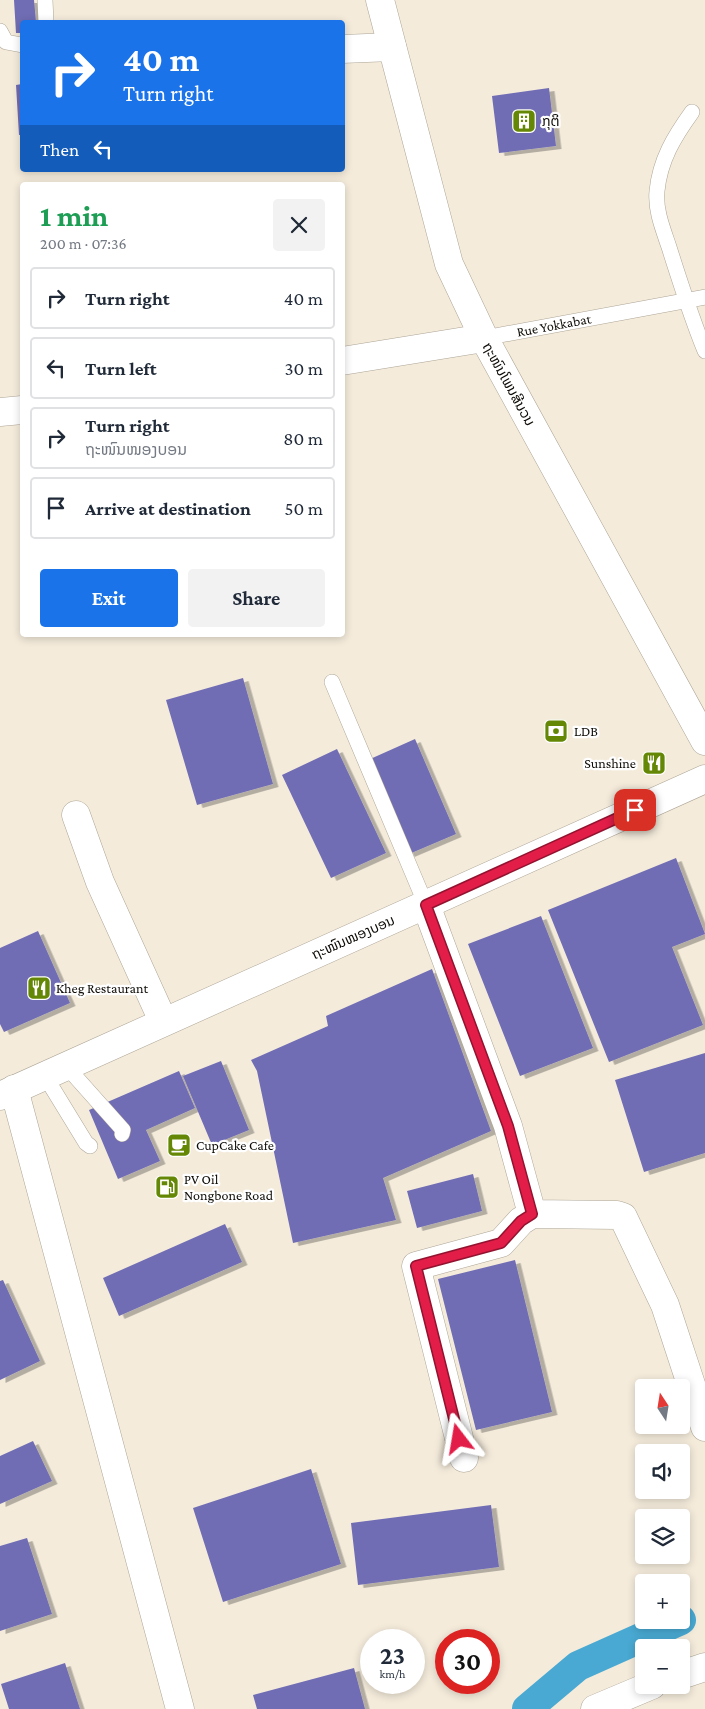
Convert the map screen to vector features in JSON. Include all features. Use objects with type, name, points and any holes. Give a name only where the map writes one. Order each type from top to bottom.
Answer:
[{"type":"street","name":"ຖະໜົນໂພນສີນວນ","points":[[380,0],[448,264],[484,338],[705,741]]},
{"type":"street","points":[[345,49],[392,47]]},
{"type":"street","name":"Rue Yokkabat","points":[[345,361],[484,338]]},
{"type":"street","points":[[0,412],[20,410]]},
{"type":"street","name":"ຖະໜົນໜອງບອນ","points":[[7,1092],[705,779]]},
{"type":"street","points":[[76,815],[100,882],[163,1021]]},
{"type":"street","points":[[426,905],[508,1126],[532,1214]]},
{"type":"street","points":[[7,1092],[180,1709]]},
{"type":"street","points":[[464,1458],[416,1266],[501,1243],[521,1221],[532,1214],[617,1215],[623,1218],[665,1306],[705,1427]]},
{"type":"street","points":[[690,1672],[705,1667]]},
{"type":"street","points":[[595,1709],[642,1694]]},
{"type":"lane","points":[[45,0],[46,20]]},
{"type":"lane","points":[[0,31],[6,42],[20,45]]},
{"type":"lane","points":[[692,112],[671,142],[661,167],[657,193],[660,216],[685,301],[705,351]]},
{"type":"lane","name":"Rue Yokkabat","points":[[484,338],[705,296]]},
{"type":"lane","points":[[332,682],[426,905]]},
{"type":"lane","points":[[55,1071],[123,1130],[122,1134]]},
{"type":"lane","points":[[55,1071],[86,1143],[90,1146]]},
{"type":"building","points":[[14,0],[34,0],[36,20],[20,20],[20,33],[16,33]]},
{"type":"building","points":[[20,84],[20,135],[19,135],[16,85]]},
{"type":"building","name":"ກຸຕິ","points":[[549,88],[556,146],[499,153],[492,96]]},
{"type":"building","points":[[243,678],[273,784],[197,805],[166,700]]},
{"type":"building","points":[[415,739],[456,834],[409,854],[368,760]]},
{"type":"building","points":[[337,749],[386,853],[331,878],[282,775]]},
{"type":"building","points":[[676,858],[705,934],[672,947],[703,1025],[609,1062],[548,910]]},
{"type":"building","points":[[541,916],[593,1048],[520,1076],[468,944]]},
{"type":"building","points":[[38,931],[70,1003],[4,1032],[0,1024],[0,948]]},
{"type":"building","points":[[432,969],[491,1131],[383,1178],[396,1220],[293,1243],[257,1071],[251,1060],[328,1026],[326,1016]]},
{"type":"building","points":[[705,1053],[705,1153],[644,1172],[615,1080]]},
{"type":"building","points":[[221,1061],[249,1130],[212,1145],[183,1076]]},
{"type":"building","points":[[179,1071],[195,1108],[146,1130],[160,1161],[118,1179],[89,1110]]},
{"type":"building","points":[[473,1174],[482,1211],[417,1228],[407,1191]]},
{"type":"building","points":[[225,1224],[242,1262],[119,1316],[103,1278]]},
{"type":"building","points":[[515,1260],[552,1412],[476,1430],[438,1279]]},
{"type":"building","points":[[3,1280],[40,1361],[0,1380],[0,1281]]},
{"type":"building","points":[[33,1441],[52,1481],[0,1504],[0,1456]]},
{"type":"building","points":[[311,1469],[341,1564],[223,1602],[193,1508]]},
{"type":"building","points":[[491,1505],[499,1567],[358,1585],[351,1523]]},
{"type":"building","points":[[27,1538],[52,1614],[0,1631],[0,1546]]},
{"type":"building","points":[[65,1663],[80,1709],[9,1709],[1,1684]]},
{"type":"building","points":[[354,1668],[365,1709],[257,1709],[253,1695]]},
{"type":"waterway","points":[[527,1709],[578,1666],[661,1629]]},
{"type":"place","name":"ກຸຕິ","points":[[524,121]]},
{"type":"place","name":"LDB","points":[[556,731]]},
{"type":"place","name":"Sunshine","points":[[654,763]]},
{"type":"place","name":"Kheg Restaurant","points":[[39,988]]},
{"type":"place","name":"CupCake Cafe","points":[[179,1145]]},
{"type":"place","name":"PV Oil Nongbone Road","points":[[167,1187]]},
{"type":"route","points":[[459,1439],[416,1266],[501,1243],[509,1237],[521,1221],[532,1214],[508,1126],[426,905],[635,810]]}]
